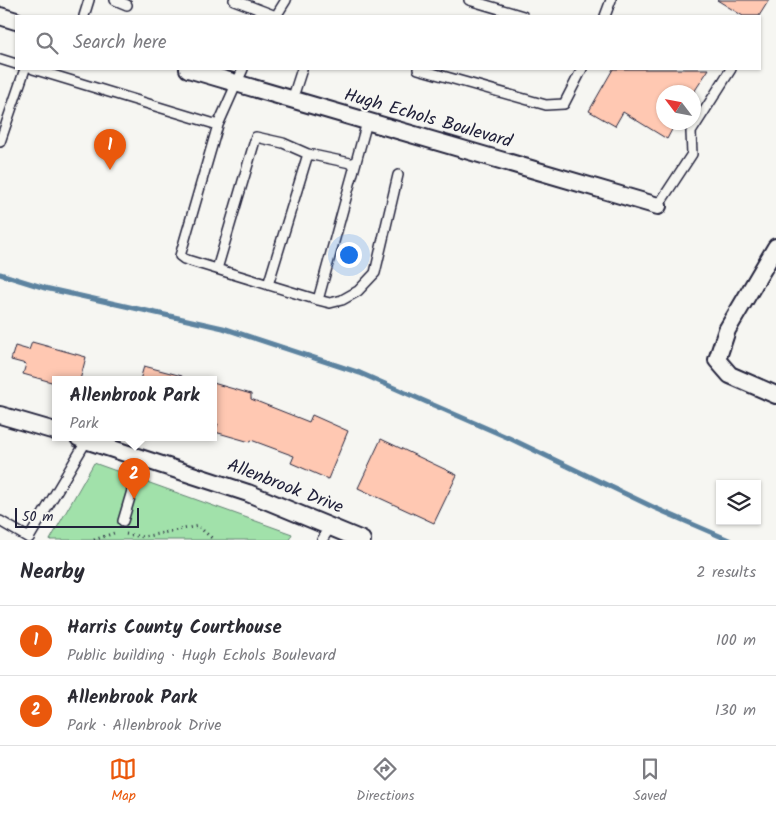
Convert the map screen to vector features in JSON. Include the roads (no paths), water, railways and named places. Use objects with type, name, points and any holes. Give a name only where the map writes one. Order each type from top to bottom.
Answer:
[{"type":"street","points":[[0,16],[15,21]]},
{"type":"street","name":"Hugh Echols Boulevard","points":[[191,70],[658,206]]},
{"type":"street","points":[[776,247],[727,330],[718,360],[730,376],[776,395]]},
{"type":"street","points":[[0,415],[52,429]]},
{"type":"street","name":"Allenbrook Drive","points":[[90,441],[248,493],[362,540]]},
{"type":"lane","points":[[84,15],[89,0]]},
{"type":"lane","points":[[115,0],[127,5]]},
{"type":"lane","points":[[234,0],[273,15]]},
{"type":"lane","points":[[277,15],[286,0]]},
{"type":"lane","points":[[469,0],[520,15]]},
{"type":"lane","points":[[605,15],[611,0]]},
{"type":"lane","points":[[0,59],[15,64]]},
{"type":"lane","points":[[0,142],[25,70]]},
{"type":"lane","points":[[36,70],[218,125]]},
{"type":"lane","points":[[243,70],[218,125],[180,256],[184,259],[318,300],[330,303],[342,300],[358,291],[375,273],[398,175]]},
{"type":"lane","points":[[292,100],[302,70]]},
{"type":"lane","points":[[422,70],[546,105],[564,104],[581,70]]},
{"type":"lane","points":[[658,206],[692,154],[692,132],[730,70]]},
{"type":"lane","points":[[318,300],[367,122]]},
{"type":"lane","points":[[217,269],[256,137],[283,143],[308,154],[356,164]]},
{"type":"lane","points":[[268,285],[308,154]]},
{"type":"lane","points":[[0,521],[29,539],[82,441]]},
{"type":"lane","points":[[123,521],[142,457]]},
{"type":"lane","points":[[322,540],[331,526]]},
{"type":"waterway","points":[[0,274],[45,288],[223,328],[360,373],[509,438],[655,508],[729,540]]},
{"type":"place","name":"Harris County Courthouse","points":[[110,170]]},
{"type":"place","name":"Allenbrook Park","points":[[134,499]]}]
